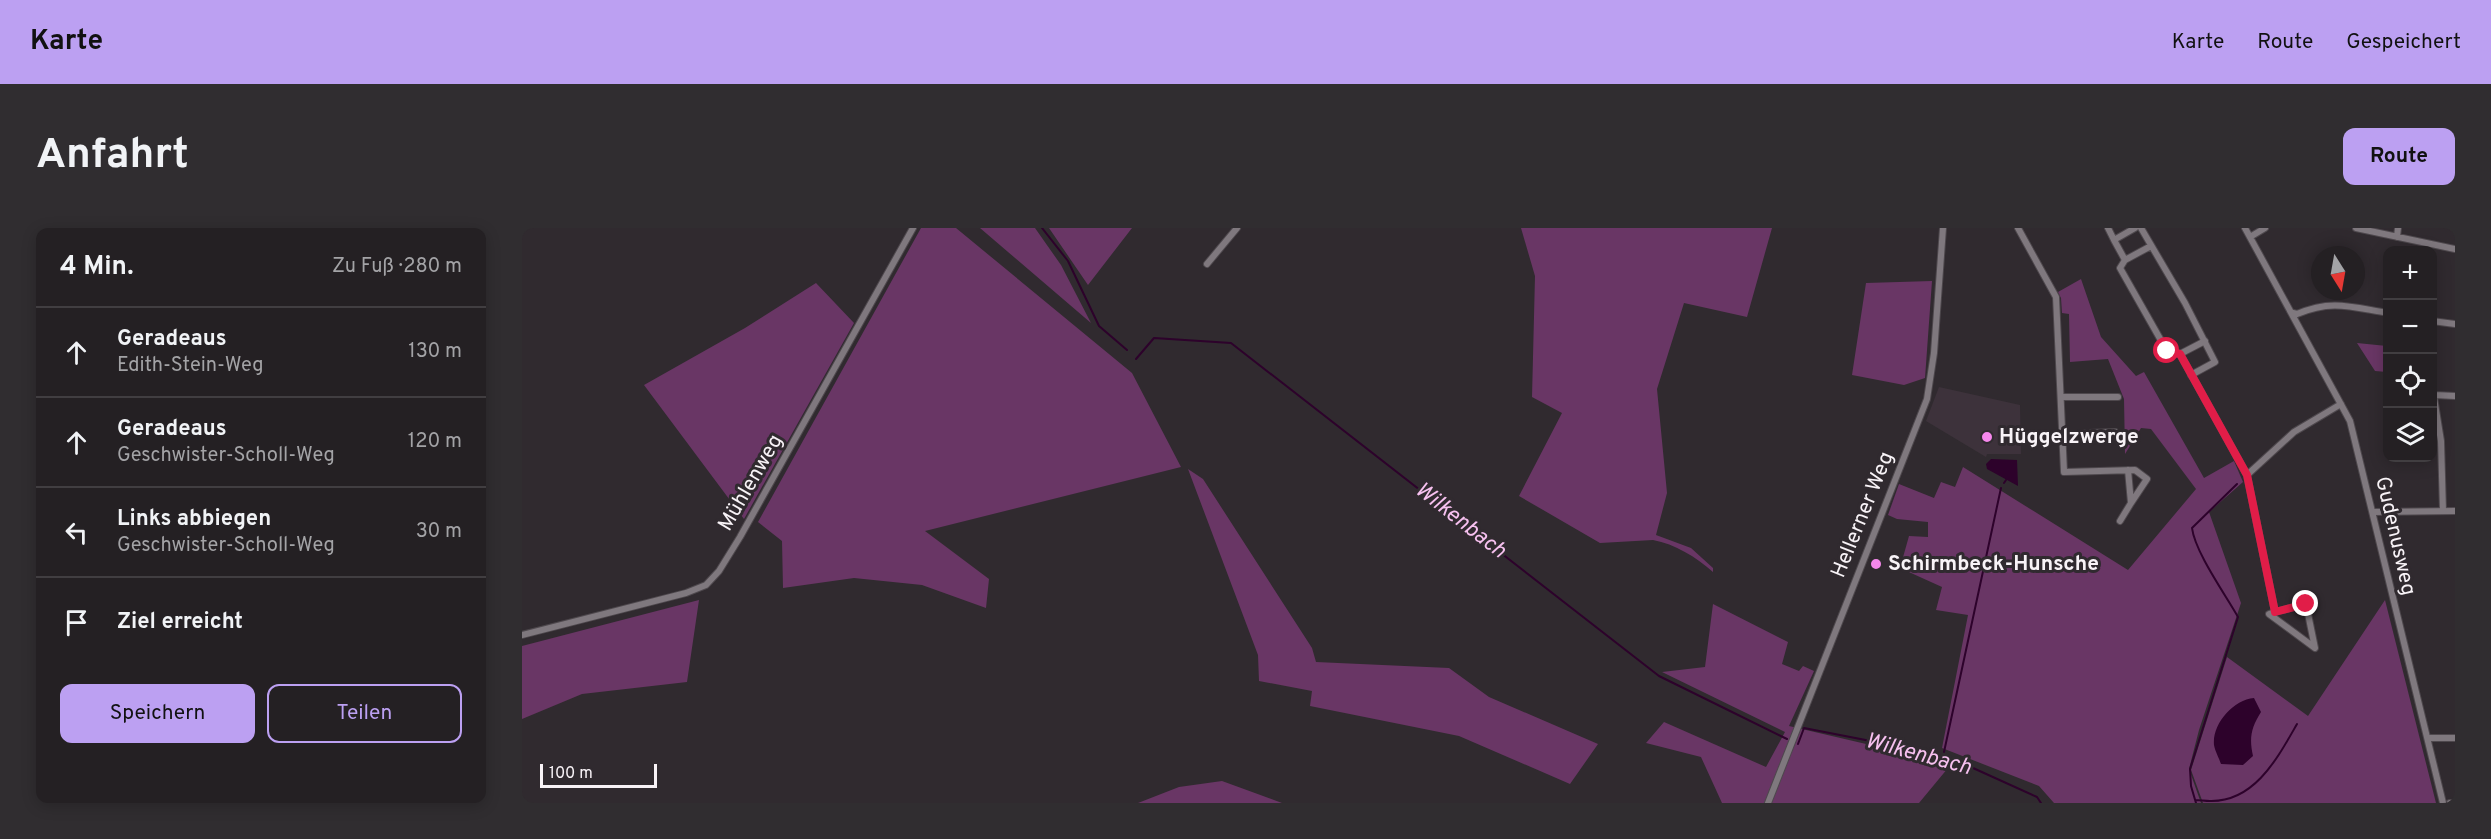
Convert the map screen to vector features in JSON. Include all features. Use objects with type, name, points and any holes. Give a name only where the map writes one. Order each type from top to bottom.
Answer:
[{"type":"street","name":"Mühlenweg","points":[[522,636],[686,594],[706,585],[719,571],[740,537],[913,228]]},
{"type":"street","points":[[1207,264],[1237,228]]},
{"type":"street","name":"Hellerner Weg","points":[[1768,803],[1927,399],[1934,353],[1943,228]]},
{"type":"street","points":[[2018,228],[2056,297],[2064,472],[2135,470],[2147,479],[2120,521]]},
{"type":"street","points":[[2108,228],[2125,260]]},
{"type":"street","points":[[2114,240],[2135,228]]},
{"type":"street","points":[[2141,228],[2185,303],[2215,362],[2192,375]]},
{"type":"street","name":"Gudenusweg","points":[[2245,228],[2341,404],[2353,431],[2443,803]]},
{"type":"street","points":[[2250,237],[2265,228]]},
{"type":"street","points":[[2356,228],[2455,249]]},
{"type":"street","points":[[2397,237],[2398,228]]},
{"type":"street","points":[[2151,246],[2125,260],[2120,268],[2143,310],[2167,351],[2180,354],[2205,341]]},
{"type":"street","points":[[2292,313],[2297,315],[2317,306],[2334,304],[2383,313]]},
{"type":"street","points":[[2437,322],[2455,324]]},
{"type":"street","points":[[2180,354],[2247,475],[2275,612]]},
{"type":"street","points":[[2437,395],[2455,396]]},
{"type":"street","points":[[2061,397],[2118,397]]},
{"type":"street","points":[[2247,475],[2294,432],[2341,404]]},
{"type":"street","points":[[2437,408],[2441,441],[2443,511]]},
{"type":"street","points":[[2063,434],[2115,432]]},
{"type":"street","points":[[2128,470],[2130,503]]},
{"type":"street","points":[[2373,512],[2455,511]]},
{"type":"street","points":[[2306,604],[2315,648],[2269,614],[2275,612],[2306,604]]},
{"type":"street","points":[[2428,738],[2455,738]]},
{"type":"street","points":[[2451,803],[2455,802]]},
{"type":"shaded area","points":[[921,228],[956,228],[1132,373],[1181,467],[925,531],[989,579],[986,608],[922,585],[854,578],[783,588],[782,541],[758,522]]},
{"type":"shaded area","points":[[980,228],[1035,228],[1061,265],[1091,323]]},
{"type":"shaded area","points":[[1049,228],[1132,228],[1088,285]]},
{"type":"shaded area","points":[[1521,228],[1772,228],[1747,317],[1684,303],[1657,389],[1667,493],[1656,535],[1691,548],[1713,568],[1713,572],[1685,552],[1661,542],[1653,540],[1600,543],[1519,496],[1562,413],[1532,397],[1535,276]]},
{"type":"shaded area","points":[[2081,279],[2101,337],[2136,376],[2144,372],[2204,478],[2234,461],[2243,482],[2209,512],[2241,603],[2199,730],[2189,769],[2201,803],[2054,803],[2039,786],[1942,748],[1968,615],[1936,610],[1942,587],[1900,568],[1909,536],[1928,537],[1928,522],[1897,519],[1888,515],[1899,484],[1934,498],[1941,482],[1955,487],[1963,467],[2128,570],[2196,489],[2151,429],[2141,428],[2125,454],[2124,399],[2108,359],[2070,362],[2069,314],[2062,313],[2061,298],[2058,292]]},
{"type":"shaded area","points":[[1932,281],[1925,378],[1904,385],[1852,375],[1866,283]]},
{"type":"shaded area","points":[[816,283],[854,323],[744,519],[644,385],[745,328]]},
{"type":"shaded area","points":[[2357,343],[2383,346],[2383,372],[2375,371]]},
{"type":"shaded area","name":"Hüggelzwerge","points":[[1939,387],[2020,405],[2021,454],[1987,454],[1986,457],[1926,421]]},
{"type":"shaded area","points":[[1991,459],[2017,460],[2018,486],[1987,469],[1986,464]]},
{"type":"shaded area","points":[[1188,469],[1203,479],[1312,648],[1316,662],[1449,668],[1489,697],[1598,744],[1570,784],[1459,736],[1310,706],[1312,691],[1259,681],[1258,655]]},
{"type":"shaded area","points":[[699,600],[687,682],[582,694],[522,719],[522,646]]},
{"type":"shaded area","points":[[2385,600],[2436,803],[2203,803],[2191,770],[2227,657],[2308,716]]},
{"type":"shaded area","points":[[1713,604],[1788,642],[1782,664],[1799,671],[1803,666],[1814,671],[1789,726],[1926,758],[1948,768],[1919,803],[1722,803],[1701,757],[1646,743],[1664,722],[1766,767],[1785,732],[1662,672],[1705,667]]},
{"type":"shaded area","points":[[2254,698],[2261,712],[2252,733],[2253,756],[2243,765],[2221,764],[2214,745],[2216,729],[2220,721],[2239,703]]},
{"type":"shaded area","points":[[1222,781],[1282,803],[1138,803],[1179,787]]},
{"type":"waterway","name":"Wilkenbach","points":[[1042,228],[1068,261],[1099,326],[1127,350]]},
{"type":"waterway","name":"Wilkenbach","points":[[1136,359],[1154,338],[1231,343],[1659,676],[1787,739]]},
{"type":"waterway","points":[[2196,803],[2191,786],[2190,769],[2238,617],[2204,561],[2192,528],[2237,484]]},
{"type":"waterway","points":[[1944,752],[2001,488]]},
{"type":"waterway","points":[[2195,800],[2226,799],[2252,786],[2273,763],[2297,724]]},
{"type":"waterway","name":"Wilkenbach","points":[[1798,744],[1804,728],[1927,752],[1973,768],[2037,797],[2041,803]]},
{"type":"place","name":"Hüggelzwerge","points":[[1987,437]]},
{"type":"place","name":"Schirmbeck-Hunsche","points":[[1876,564]]},
{"type":"route","points":[[2167,351],[2180,354],[2247,475],[2275,612],[2306,604]]}]
